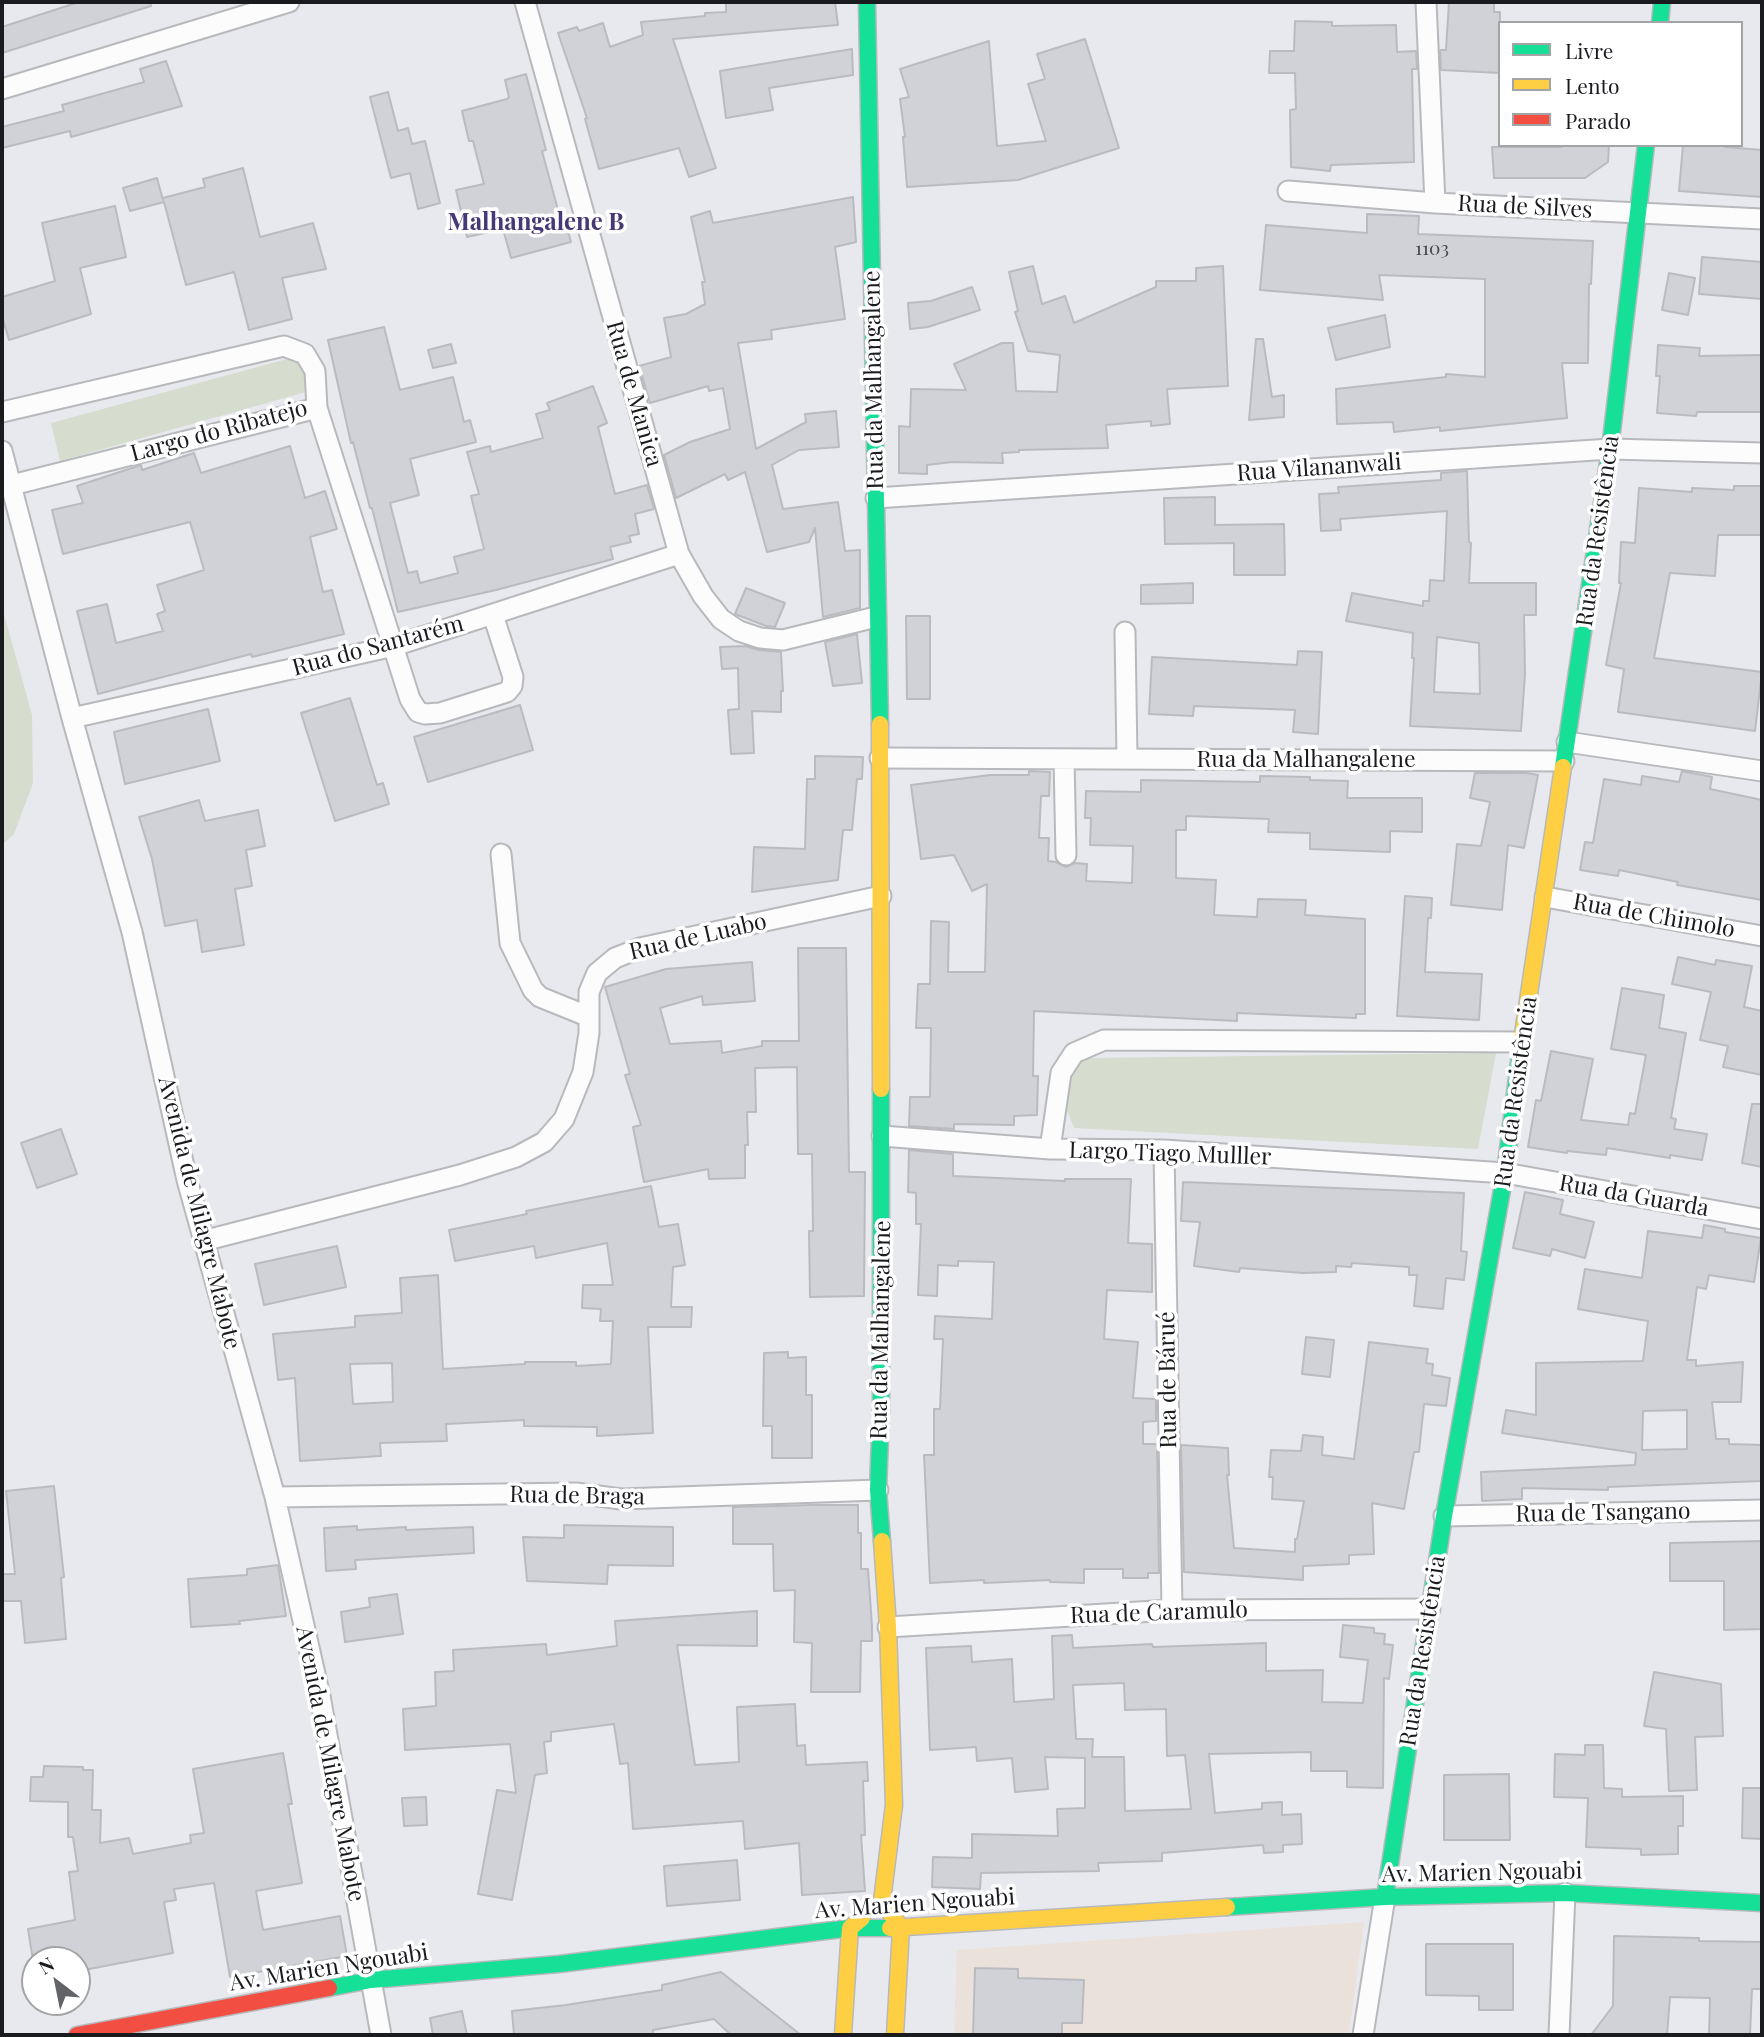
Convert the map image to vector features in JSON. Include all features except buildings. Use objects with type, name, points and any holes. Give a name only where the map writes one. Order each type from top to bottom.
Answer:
[{"type":"street","points":[[2,89],[284,2]]},
{"type":"street","name":"Rua de Manica","points":[[525,2],[679,554],[702,596],[721,619],[739,631],[760,638],[783,639],[876,617]]},
{"type":"street","name":"Rua da Malhangalene","points":[[867,2],[880,758],[882,1136],[878,1490],[888,1627],[894,1805],[882,1901]]},
{"type":"street","points":[[1426,2],[1435,203]]},
{"type":"street","points":[[1660,21],[1662,2]]},
{"type":"street","name":"Rua da Resistência","points":[[1363,2035],[1444,1516],[1505,1174],[1610,449],[1646,147]]},
{"type":"street","name":"Rua de Silves","points":[[1288,191],[1435,203],[1762,219]]},
{"type":"street","name":"Largo do Ribatejo","points":[[2,412],[284,346],[305,354],[315,371],[317,408],[12,485]]},
{"type":"street","points":[[317,408],[413,707],[418,712],[440,713],[507,692],[512,686],[513,677],[493,615]]},
{"type":"street","name":"Rua Vilananwali","points":[[876,498],[1610,449],[1762,453]]},
{"type":"street","name":"Avenida de Milagre Mabote","points":[[2,451],[132,932],[187,1180],[275,1497],[320,1696],[381,2035]]},
{"type":"street","name":"Rua do Santarém","points":[[72,718],[394,646],[679,554]]},
{"type":"street","points":[[1125,632],[1127,759]]},
{"type":"street","name":"Rua da Malhangalene","points":[[880,758],[1127,759],[1565,752],[1762,771]]},
{"type":"street","points":[[1064,759],[1066,855]]},
{"type":"street","points":[[501,854],[510,943],[533,990],[540,997],[587,1016]]},
{"type":"street","name":"Rua de Luabo","points":[[203,1241],[460,1175],[516,1157],[544,1142],[564,1119],[579,1084],[589,1033],[589,992],[597,973],[615,958],[640,948],[881,896]]},
{"type":"street","name":"Rua de Chimolo","points":[[1545,897],[1762,936]]},
{"type":"street","name":"Largo Tiago Mulller","points":[[1505,1174],[1164,1150],[1051,1149],[1061,1073],[1074,1053],[1104,1040],[1522,1042]]},
{"type":"street","points":[[882,1136],[1051,1149]]},
{"type":"street","name":"Rua de Bárué","points":[[1164,1150],[1172,1610]]},
{"type":"street","name":"Rua da Guarda","points":[[1505,1174],[1762,1219]]},
{"type":"street","name":"Rua de Braga","points":[[275,1497],[576,1493],[621,1499],[878,1490]]},
{"type":"street","name":"Rua de Tsangano","points":[[1444,1516],[1762,1510]]},
{"type":"street","name":"Rua de Caramulo","points":[[888,1627],[1172,1610],[1430,1609]]},
{"type":"street","points":[[1559,2035],[1565,1893]]},
{"type":"street","name":"Av. Marien Ngouabi","points":[[77,2035],[371,1980],[559,1964],[850,1928],[1385,1897],[1565,1893],[1762,1903]]},
{"type":"street","points":[[843,2035],[850,1928],[882,1901],[901,1927],[895,2035]]},
{"type":"shaded area","points":[[287,359],[301,365],[306,392],[60,461],[51,423]]},
{"type":"shaded area","points":[[2,607],[32,715],[33,783],[14,834],[2,845]]},
{"type":"shaded area","points":[[1496,1053],[1478,1149],[1074,1128],[1064,1102],[1071,1063],[1090,1058]]},
{"type":"shaded area","points":[[1364,1922],[1349,2035],[954,2035],[957,1950]]},
{"type":"traffic: fast","points":[[867,2],[880,724]]},
{"type":"traffic: fast","points":[[1660,21],[1662,2]]},
{"type":"traffic: fast","points":[[1563,767],[1610,449],[1646,147]]},
{"type":"traffic: fast","points":[[1385,1897],[1444,1516],[1505,1173],[1520,1054]]},
{"type":"traffic: fast","points":[[881,1089],[881,1411],[878,1490],[882,1541]]},
{"type":"traffic: fast","points":[[1227,1907],[1385,1897],[1565,1893],[1762,1903]]},
{"type":"traffic: fast","points":[[329,1988],[371,1980],[559,1964],[850,1928],[890,1928]]},
{"type":"traffic: slow","points":[[880,724],[881,1089]]},
{"type":"traffic: slow","points":[[1520,1054],[1563,767]]},
{"type":"traffic: slow","points":[[882,1541],[894,1805],[882,1901]]},
{"type":"traffic: slow","points":[[890,1928],[1227,1907]]},
{"type":"traffic: slow","points":[[891,1914],[901,1928],[895,2035]]},
{"type":"traffic: slow","points":[[843,2035],[850,1928],[862,1918]]},
{"type":"traffic: jam","points":[[77,2035],[329,1988]]},
{"type":"district","name":"Malhangalene B","points":[[536,223]]}]
